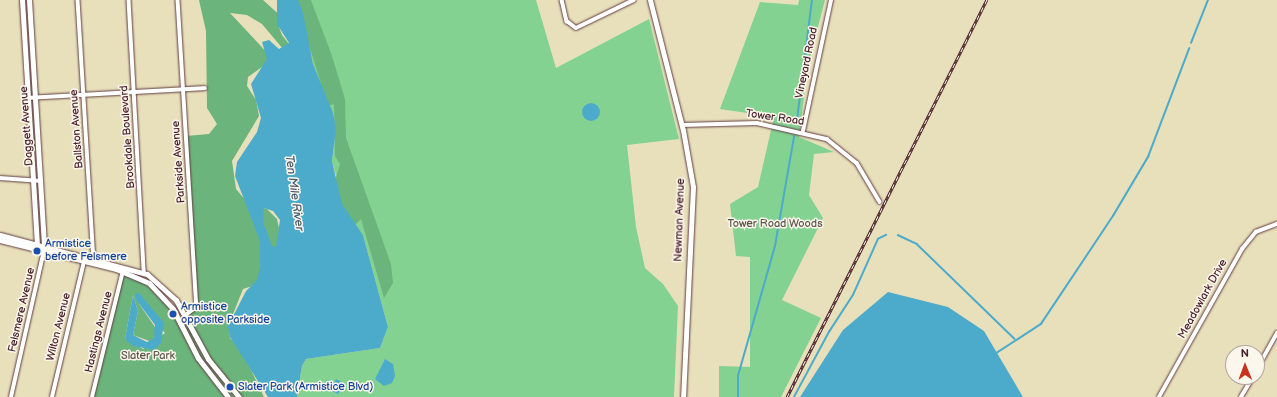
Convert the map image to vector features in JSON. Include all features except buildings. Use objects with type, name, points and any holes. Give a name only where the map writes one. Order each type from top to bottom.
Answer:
[{"type":"main road","name":"Daggett Avenue","points":[[22,0],[37,247]]},
{"type":"main road","name":"Daggett Avenue","points":[[29,0],[44,248]]},
{"type":"main road","name":"Newman Avenue","points":[[650,0],[682,125],[693,187],[683,397]]},
{"type":"main road","points":[[0,235],[37,247]]},
{"type":"main road","points":[[0,240],[94,258],[144,272],[172,295],[208,359],[239,397]]},
{"type":"main road","points":[[44,248],[84,262],[123,271],[145,280],[163,295],[203,365],[228,397]]},
{"type":"street","name":"Ballston Avenue","points":[[78,0],[94,258]]},
{"type":"street","name":"Brookdale Boulevard","points":[[129,0],[144,272]]},
{"type":"street","name":"Parkside Avenue","points":[[178,0],[197,307],[185,316]]},
{"type":"street","points":[[562,0],[567,21],[576,28],[634,0]]},
{"type":"street","name":"Vineyard Road","points":[[803,131],[831,0]]},
{"type":"street","points":[[28,98],[205,88]]},
{"type":"street","name":"Tower Road","points":[[682,125],[728,121],[803,131],[843,149],[864,172],[880,202]]},
{"type":"street","points":[[0,178],[41,181]]},
{"type":"street","name":"Meadowlark Drive","points":[[1159,397],[1242,249],[1256,232],[1277,224]]},
{"type":"street","name":"Felsmere Avenue","points":[[11,397],[44,248]]},
{"type":"street","name":"Wilton Avenue","points":[[52,397],[84,262]]},
{"type":"street","name":"Hastings Avenue","points":[[92,397],[123,271]]},
{"type":"street","points":[[1265,355],[1277,333]]},
{"type":"street","points":[[1241,397],[1248,385]]},
{"type":"green space","name":"Slater Park","points":[[199,0],[263,0],[283,18],[279,27],[282,35],[295,52],[283,49],[262,24],[247,15],[230,13],[273,59],[248,77],[247,86],[256,100],[259,116],[232,161],[236,189],[247,202],[267,209],[277,219],[279,228],[278,247],[261,283],[243,289],[229,324],[230,338],[242,351],[264,397],[94,397],[124,274],[137,278],[159,295],[176,318],[187,317],[196,309],[186,136],[209,134],[217,124],[207,108],[206,31]],"holes":[[[133,295],[138,311],[133,335],[152,342],[157,330],[137,301],[165,333],[143,349],[125,339]]]},
{"type":"green space","points":[[295,0],[311,0],[332,56],[345,99],[346,138],[391,264],[393,283],[384,298],[361,219],[350,230],[341,232],[335,181],[340,164],[335,156],[334,104],[328,106]]},
{"type":"green space","points":[[298,0],[536,0],[556,68],[649,19],[679,139],[627,145],[636,227],[645,268],[663,284],[678,306],[674,397],[297,397],[302,366],[306,359],[380,348],[388,327],[363,235],[348,214],[332,161],[336,129],[313,64]]},
{"type":"green space","name":"Tower Road Woods","points":[[799,0],[825,0],[808,65],[799,137],[834,152],[814,154],[809,195],[823,218],[782,300],[821,318],[781,397],[719,397],[719,366],[750,367],[750,257],[736,256],[730,204],[758,187],[774,117],[720,109],[760,2],[798,5]]},
{"type":"water","name":"Ten Mile River","points":[[277,0],[298,0],[303,13],[313,64],[333,113],[336,129],[332,161],[342,204],[363,235],[388,327],[380,348],[306,359],[302,366],[297,397],[268,397],[230,337],[228,326],[246,291],[257,280],[260,267],[260,241],[235,176],[237,162],[257,132],[261,118],[251,84],[267,59],[262,42],[269,40],[279,49],[289,43],[277,24]],"holes":[[[264,208],[273,211],[280,220],[276,247],[272,246],[263,222]]]},
{"type":"water","points":[[591,103],[597,106],[600,112],[597,118],[591,121],[585,118],[582,112],[585,106]]},
{"type":"water","points":[[888,292],[948,307],[984,331],[1023,397],[800,397],[843,330]]},
{"type":"water","points":[[139,293],[164,323],[161,343],[154,350],[133,346],[125,339],[133,295],[138,311],[133,335],[147,342],[154,338],[155,325],[137,301],[135,294]]},
{"type":"water","points":[[385,359],[393,364],[395,376],[392,383],[384,386],[375,379]]},
{"type":"water","points":[[336,379],[344,383],[338,394],[324,387],[327,380],[334,383]]},
{"type":"waterway","points":[[797,120],[812,0]]},
{"type":"waterway","points":[[1191,43],[1208,0]]},
{"type":"waterway","points":[[995,354],[1041,324],[1113,216],[1148,157],[1189,49]]},
{"type":"waterway","points":[[738,397],[738,376],[775,246],[794,137]]},
{"type":"waterway","points":[[794,397],[829,332],[853,295],[878,239],[886,235]]},
{"type":"waterway","points":[[898,235],[917,244],[1015,339]]},
{"type":"railway","points":[[787,397],[987,0]]},
{"type":"place","name":"Armistice before Felsmere","points":[[37,251]]},
{"type":"place","name":"Armistice opposite Parkside","points":[[173,314]]},
{"type":"place","name":"Slater Park (Armistice Blvd)","points":[[230,387]]}]
